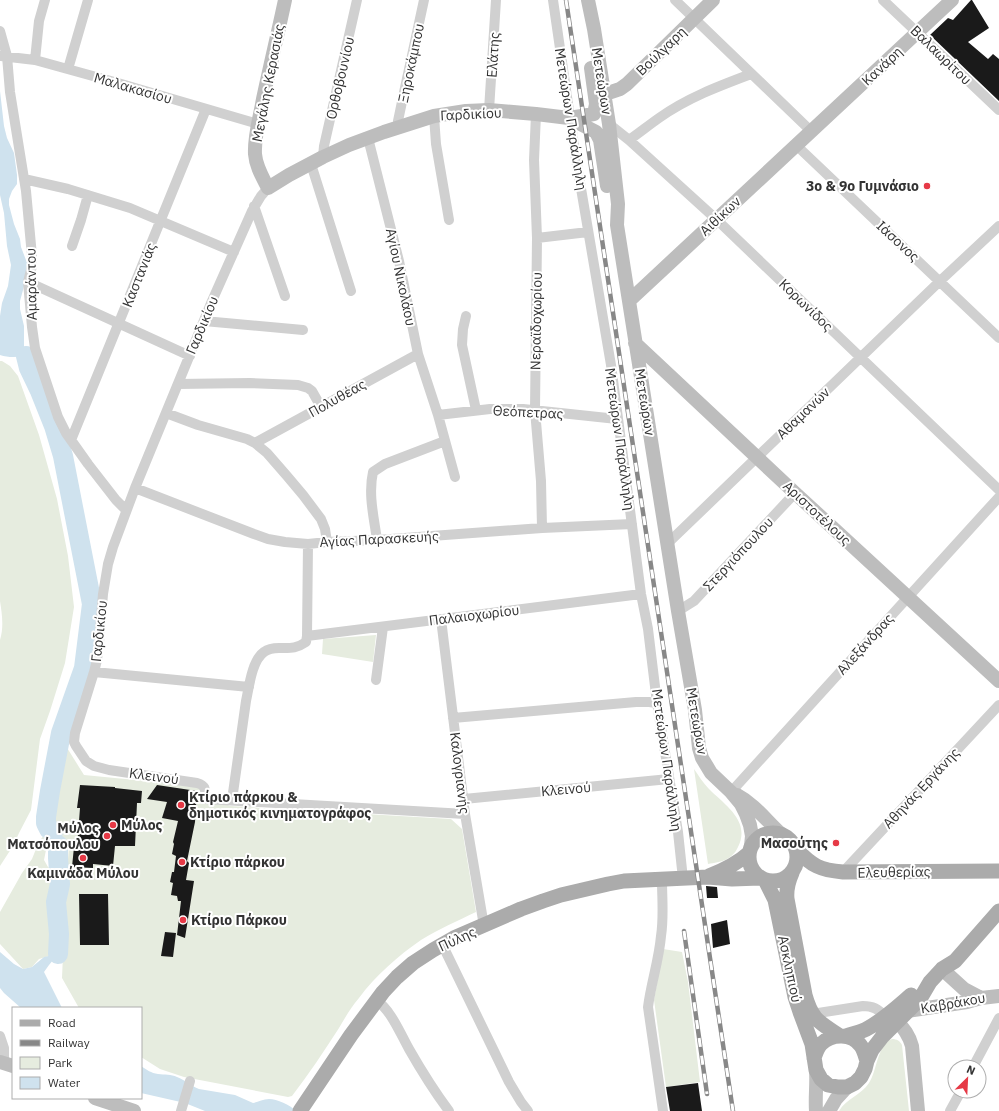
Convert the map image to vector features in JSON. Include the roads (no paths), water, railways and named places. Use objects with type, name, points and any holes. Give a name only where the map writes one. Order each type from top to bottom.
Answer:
[{"type":"main road","points":[[708,877],[741,861],[756,839],[763,834],[772,832],[780,833]]},
{"type":"main road","name":"Ελευθερίας","points":[[780,833],[790,839],[805,859],[813,865],[823,869],[843,872],[999,871]]},
{"type":"main road","points":[[750,849],[749,860],[751,867],[755,873],[763,879],[772,882],[780,881],[786,878],[796,868],[798,855],[796,849]]},
{"type":"main road","name":"Ασκληπιού","points":[[792,873],[786,890],[787,899],[805,995],[812,1014],[824,1026],[843,1036],[854,1039],[861,1045],[865,1052],[867,1061]]},
{"type":"main road","points":[[683,878],[708,877],[763,879]]},
{"type":"main road","name":"Πύλης","points":[[300,1111],[376,1000],[404,971],[442,944],[521,909],[561,895],[624,881],[683,878]]},
{"type":"main road","name":"Ασκληπιού","points":[[763,879],[775,900],[795,997],[812,1044],[815,1064],[821,1078],[828,1085],[847,1087]]},
{"type":"main road","points":[[942,969],[949,955],[999,899]]},
{"type":"main road","points":[[815,1064],[816,1051],[826,1040],[832,1037],[862,1031],[896,1016],[920,999],[930,982],[942,969],[955,961],[999,911]]},
{"type":"main road","points":[[847,1087],[855,1083],[861,1077],[872,1050],[914,991],[930,982]]},
{"type":"street","points":[[35,60],[39,21],[45,0]]},
{"type":"street","points":[[68,69],[88,0]]},
{"type":"street","name":"Μεγάλης Κερασιάς","points":[[268,188],[256,161],[255,146],[258,124],[285,0]]},
{"type":"street","name":"Ορθοβουνίου","points":[[323,157],[324,146],[357,0]]},
{"type":"street","name":"Ξηροκάμπου","points":[[398,127],[398,121],[424,0]]},
{"type":"street","name":"Ελάτης","points":[[489,110],[496,0]]},
{"type":"street","name":"Μετεώρων Παράλληλη","points":[[553,0],[569,118],[611,365],[641,594],[651,650],[657,703],[678,832],[683,878]]},
{"type":"street","points":[[675,0],[811,131]]},
{"type":"street","name":"Βούλγαρη","points":[[605,94],[620,89],[627,84],[713,0]]},
{"type":"street","name":"Βαλαωρίτου","points":[[883,0],[999,110]]},
{"type":"street","name":"Κανάρη","points":[[811,131],[952,0]]},
{"type":"street","points":[[569,118],[594,114],[596,104],[588,50],[589,6]]},
{"type":"street","name":"Μετεώρων","points":[[589,6],[609,124],[618,204],[617,225],[667,544],[695,710],[700,753],[711,773],[732,792],[755,808],[780,833]]},
{"type":"street","name":"Αμαράντου","points":[[0,31],[24,179],[32,256],[32,266],[28,282],[30,313],[36,348],[58,417],[66,433],[111,494],[126,510]]},
{"type":"street","name":"Μαλακασίου","points":[[4,56],[35,60],[258,124]]},
{"type":"street","points":[[629,140],[660,117],[692,98],[723,84],[751,74]]},
{"type":"street","name":"Καστανιάς","points":[[71,440],[120,324],[206,109]]},
{"type":"street","name":"Γαρδικίου","points":[[94,766],[86,761],[76,746],[74,738],[94,672],[98,651],[106,572],[113,547],[126,510],[204,321],[254,206],[261,196],[268,188],[323,157],[368,138],[434,116],[466,111],[489,110],[569,118]]},
{"type":"street","name":"Νεραϊδοχωρίου","points":[[536,114],[534,160],[538,238],[535,410],[541,481],[542,528]]},
{"type":"street","points":[[434,116],[436,144],[449,220]]},
{"type":"street","points":[[569,118],[596,132],[600,140],[610,205],[617,225]]},
{"type":"street","name":"Κορωνίδος","points":[[609,124],[629,140],[716,219],[999,490]]},
{"type":"street","name":"Αιθίκων","points":[[629,301],[811,131]]},
{"type":"street","name":"Αγίου Νικολάου","points":[[368,138],[399,261],[418,354],[446,441],[455,477]]},
{"type":"street","name":"Ιάσονος","points":[[796,145],[999,338]]},
{"type":"street","points":[[311,164],[351,291]]},
{"type":"street","points":[[24,179],[88,195],[130,208],[234,252]]},
{"type":"street","points":[[72,246],[88,195]]},
{"type":"street","points":[[254,206],[285,296]]},
{"type":"street","name":"Αθαμανών","points":[[667,544],[999,226]]},
{"type":"street","points":[[538,238],[588,232]]},
{"type":"street","points":[[28,282],[190,356]]},
{"type":"street","points":[[466,316],[462,345],[476,410]]},
{"type":"street","points":[[204,321],[303,330]]},
{"type":"street","name":"Αριστοτέλους","points":[[635,343],[999,681]]},
{"type":"street","name":"Πολυθέας","points":[[255,443],[418,354]]},
{"type":"street","points":[[178,384],[250,383],[298,385],[308,388],[321,407]]},
{"type":"street","name":"Θεόπετρας","points":[[438,416],[476,410],[524,409],[617,419]]},
{"type":"street","points":[[166,413],[198,425],[247,439],[255,443],[267,453],[287,476],[321,519],[325,529],[326,542]]},
{"type":"street","points":[[377,540],[372,496],[371,479],[373,472],[385,464],[446,441]]},
{"type":"street","name":"Αγίας Παρασκευής","points":[[135,488],[268,539],[308,544],[542,528],[632,524]]},
{"type":"street","name":"Στεργιόπουλου","points":[[678,611],[694,601],[795,493]]},
{"type":"street","name":"Αλεξάνδρας","points":[[732,792],[999,497]]},
{"type":"street","points":[[232,800],[249,687],[256,661],[263,652],[268,650],[275,648],[295,648],[306,642],[308,544]]},
{"type":"street","name":"Παλαιοχωρίου","points":[[307,636],[641,594]]},
{"type":"street","name":"Καλογριανής","points":[[441,619],[466,814],[484,926]]},
{"type":"street","points":[[376,680],[383,627]]},
{"type":"street","points":[[94,672],[249,687]]},
{"type":"street","points":[[453,718],[649,702],[657,703]]},
{"type":"street","name":"Αθηνάς Εργάνης","points":[[843,872],[999,705]]},
{"type":"street","name":"Κλεινού","points":[[94,766],[109,770],[197,783],[204,786],[205,799],[466,814]]},
{"type":"street","name":"Κλεινού","points":[[464,799],[669,779]]},
{"type":"street","name":"Μετεώρων","points":[[732,792],[740,804],[750,825],[752,836],[750,849]]},
{"type":"street","points":[[662,880],[662,935],[649,994],[648,1007],[663,1111]]},
{"type":"street","points":[[442,944],[509,1082],[518,1098],[528,1111]]},
{"type":"street","points":[[942,969],[964,989],[981,998]]},
{"type":"street","name":"Καβράκου","points":[[896,1016],[981,998],[999,996]]},
{"type":"street","points":[[376,1000],[381,1003],[390,1015],[432,1087],[450,1111]]},
{"type":"street","points":[[812,1014],[870,1006],[896,1016],[909,1036],[912,1046],[918,1111]]},
{"type":"street","points":[[977,1059],[999,1018]]},
{"type":"street","points":[[0,1036],[4,1048],[6,1063]]},
{"type":"street","points":[[815,1064],[817,1083],[815,1102],[816,1111]]},
{"type":"street","points":[[181,1111],[190,1081]]},
{"type":"street","points":[[829,1111],[836,1099],[847,1087]]},
{"type":"street","points":[[98,1099],[134,1111]]},
{"type":"street","points":[[950,1111],[957,1099]]},
{"type":"water","points":[[0,91],[4,126],[7,138],[14,153],[17,175],[17,184],[12,191],[9,199],[9,205],[20,239],[21,247],[29,268],[20,301],[20,309],[24,326],[24,348],[26,356],[16,357],[0,355],[0,316],[2,303],[8,286],[11,265],[0,195]]},
{"type":"water","points":[[0,952],[14,964],[23,969],[32,967],[44,957],[58,954],[44,972],[62,1007],[20,1007],[0,988]]},
{"type":"water","points":[[142,1067],[153,1073],[175,1076],[199,1089],[235,1095],[253,1103],[272,1099],[287,1105],[296,1111],[205,1111],[185,1103],[142,1093]]},
{"type":"waterway","points":[[26,356],[29,368],[54,426],[63,456],[92,604],[84,668],[61,733],[50,791],[46,823],[49,829],[53,832]]},
{"type":"waterway","points":[[58,845],[60,884],[56,902],[59,934],[58,954]]},
{"type":"railway","points":[[566,0],[733,1111]]},
{"type":"railway","points":[[684,931],[707,1094]]},
{"type":"place","name":"3ο & 9ο Γυμνάσιο","points":[[927,186]]},
{"type":"place","name":"Κτίριο πάρκου & δημοτικός κινηματογράφος","points":[[181,805]]},
{"type":"place","name":"Μύλος","points":[[113,825]]},
{"type":"place","name":"Μύλος Ματσόπουλου","points":[[107,836]]},
{"type":"place","name":"Μασούτης","points":[[836,843]]},
{"type":"place","name":"Καμινάδα Μύλου","points":[[83,858]]},
{"type":"place","name":"Κτίριο πάρκου","points":[[182,862]]},
{"type":"place","name":"Κτίριο Πάρκου","points":[[183,920]]}]
